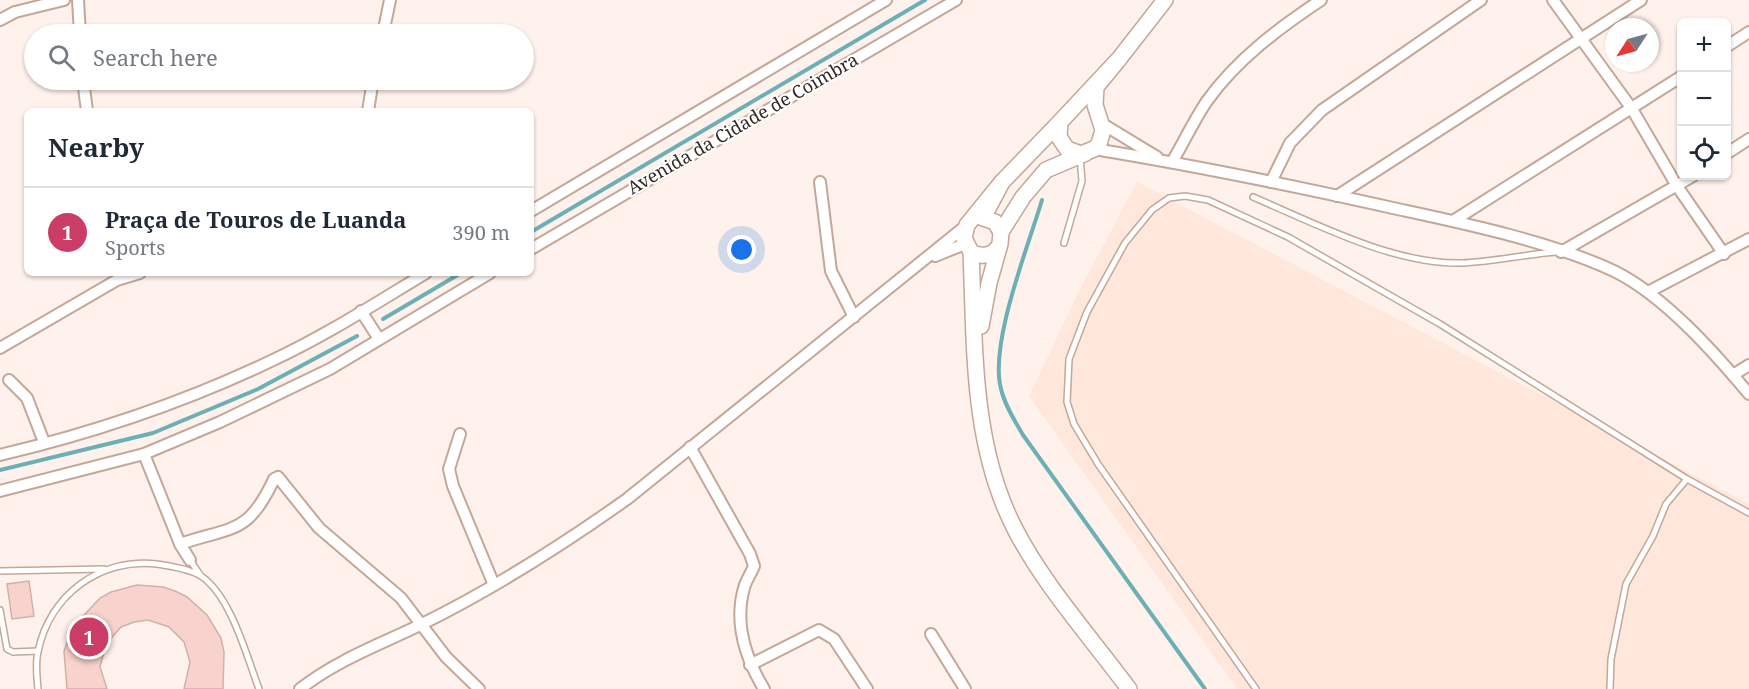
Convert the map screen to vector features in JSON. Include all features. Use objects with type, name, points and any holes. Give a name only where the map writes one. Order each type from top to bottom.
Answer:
[{"type":"street","points":[[0,20],[15,12],[64,0]]},
{"type":"street","points":[[78,0],[79,24]]},
{"type":"street","points":[[385,24],[390,0]]},
{"type":"street","name":"Avenida da Cidade de Coimbra","points":[[534,209],[886,0]]},
{"type":"street","name":"Avenida da Cidade de Coimbra","points":[[534,247],[956,0]]},
{"type":"street","points":[[926,260],[968,248],[988,255],[997,250],[1023,197],[1046,170],[1087,152],[1102,137],[1096,87],[1165,0]]},
{"type":"street","points":[[1167,161],[1207,101],[1242,60],[1291,20],[1321,0]]},
{"type":"street","points":[[1271,182],[1290,143],[1322,110],[1481,0]]},
{"type":"street","points":[[1553,0],[1632,109],[1677,186],[1724,254]]},
{"type":"street","points":[[1336,196],[1641,0]]},
{"type":"street","points":[[1731,44],[1749,32]]},
{"type":"street","points":[[302,688],[353,655],[420,625],[494,585],[581,532],[627,499],[967,225],[1002,182],[1119,59]]},
{"type":"street","points":[[1453,221],[1677,79]]},
{"type":"street","points":[[84,90],[87,108]]},
{"type":"street","points":[[369,108],[372,90]]},
{"type":"street","points":[[1167,161],[1084,110],[1070,112],[1062,119],[1059,137],[1067,149],[1081,154],[1087,152],[1167,161],[1453,221],[1561,252],[1616,272],[1648,292],[1733,375],[1749,394]]},
{"type":"street","points":[[1731,151],[1749,139]]},
{"type":"street","points":[[1561,252],[1687,180]]},
{"type":"street","points":[[820,182],[831,271],[854,317]]},
{"type":"street","points":[[978,404],[981,322],[1001,238],[994,222],[983,218],[1002,182]]},
{"type":"street","points":[[967,225],[964,238],[968,248],[978,404],[997,483],[1014,528],[1032,558],[1129,689]]},
{"type":"street","points":[[1648,292],[1749,239]]},
{"type":"street","points":[[0,348],[117,280],[130,276]]},
{"type":"street","points":[[0,455],[193,396],[274,360],[421,276]]},
{"type":"street","points":[[0,491],[144,454],[280,395],[485,276]]},
{"type":"street","points":[[361,311],[379,339]]},
{"type":"street","points":[[1733,375],[1749,365]]},
{"type":"street","points":[[9,380],[27,398],[44,442]]},
{"type":"street","points":[[460,434],[449,469],[453,486],[494,585]]},
{"type":"street","points":[[690,447],[747,546],[754,566],[745,585],[741,614],[744,643],[750,665],[764,689]]},
{"type":"street","points":[[144,454],[180,544],[190,560]]},
{"type":"street","points":[[180,544],[242,525],[258,510],[273,479],[278,477],[308,517],[392,588],[446,657],[479,689]]},
{"type":"street","points":[[750,665],[819,630],[834,639],[867,689]]},
{"type":"street","points":[[931,634],[965,689]]},
{"type":"lane","points":[[1064,243],[1082,181],[1087,152]]},
{"type":"lane","points":[[1256,689],[1098,464],[1074,424],[1067,402],[1069,358],[1087,312],[1125,243],[1152,210],[1169,198],[1185,196],[1208,200],[1288,237],[1440,324],[1688,479],[1749,513]]},
{"type":"lane","points":[[1253,197],[1368,245],[1418,257],[1460,263],[1561,252]]},
{"type":"lane","points":[[1610,689],[1611,659],[1626,584],[1653,536],[1666,504],[1688,479]]},
{"type":"lane","points":[[190,560],[200,575],[216,590],[259,689]]},
{"type":"lane","points":[[0,571],[105,569],[141,562],[200,575]]},
{"type":"lane","points":[[38,689],[38,651],[49,622],[74,587],[105,569]]},
{"type":"lane","points":[[0,610],[7,649],[13,652],[38,651]]},
{"type":"shaded area","points":[[1137,182],[1749,504],[1749,689],[1237,689],[1029,396],[1080,289]]},
{"type":"building","points":[[29,581],[34,616],[12,619],[7,584]]},
{"type":"building","points":[[137,585],[163,587],[175,591],[187,597],[207,615],[221,638],[224,652],[223,689],[184,689],[190,662],[184,642],[169,627],[148,620],[121,627],[106,644],[100,667],[107,689],[67,689],[64,651],[73,627],[100,598],[111,592]]},
{"type":"waterway","points":[[534,230],[925,0]]},
{"type":"waterway","points":[[1042,200],[1005,322],[1000,347],[1001,389],[1023,435],[1205,689]]},
{"type":"waterway","points":[[383,319],[456,276]]},
{"type":"waterway","points":[[0,470],[153,433],[258,389],[357,336]]},
{"type":"place","name":"Praça de Touros de Luanda","points":[[89,637]]}]
